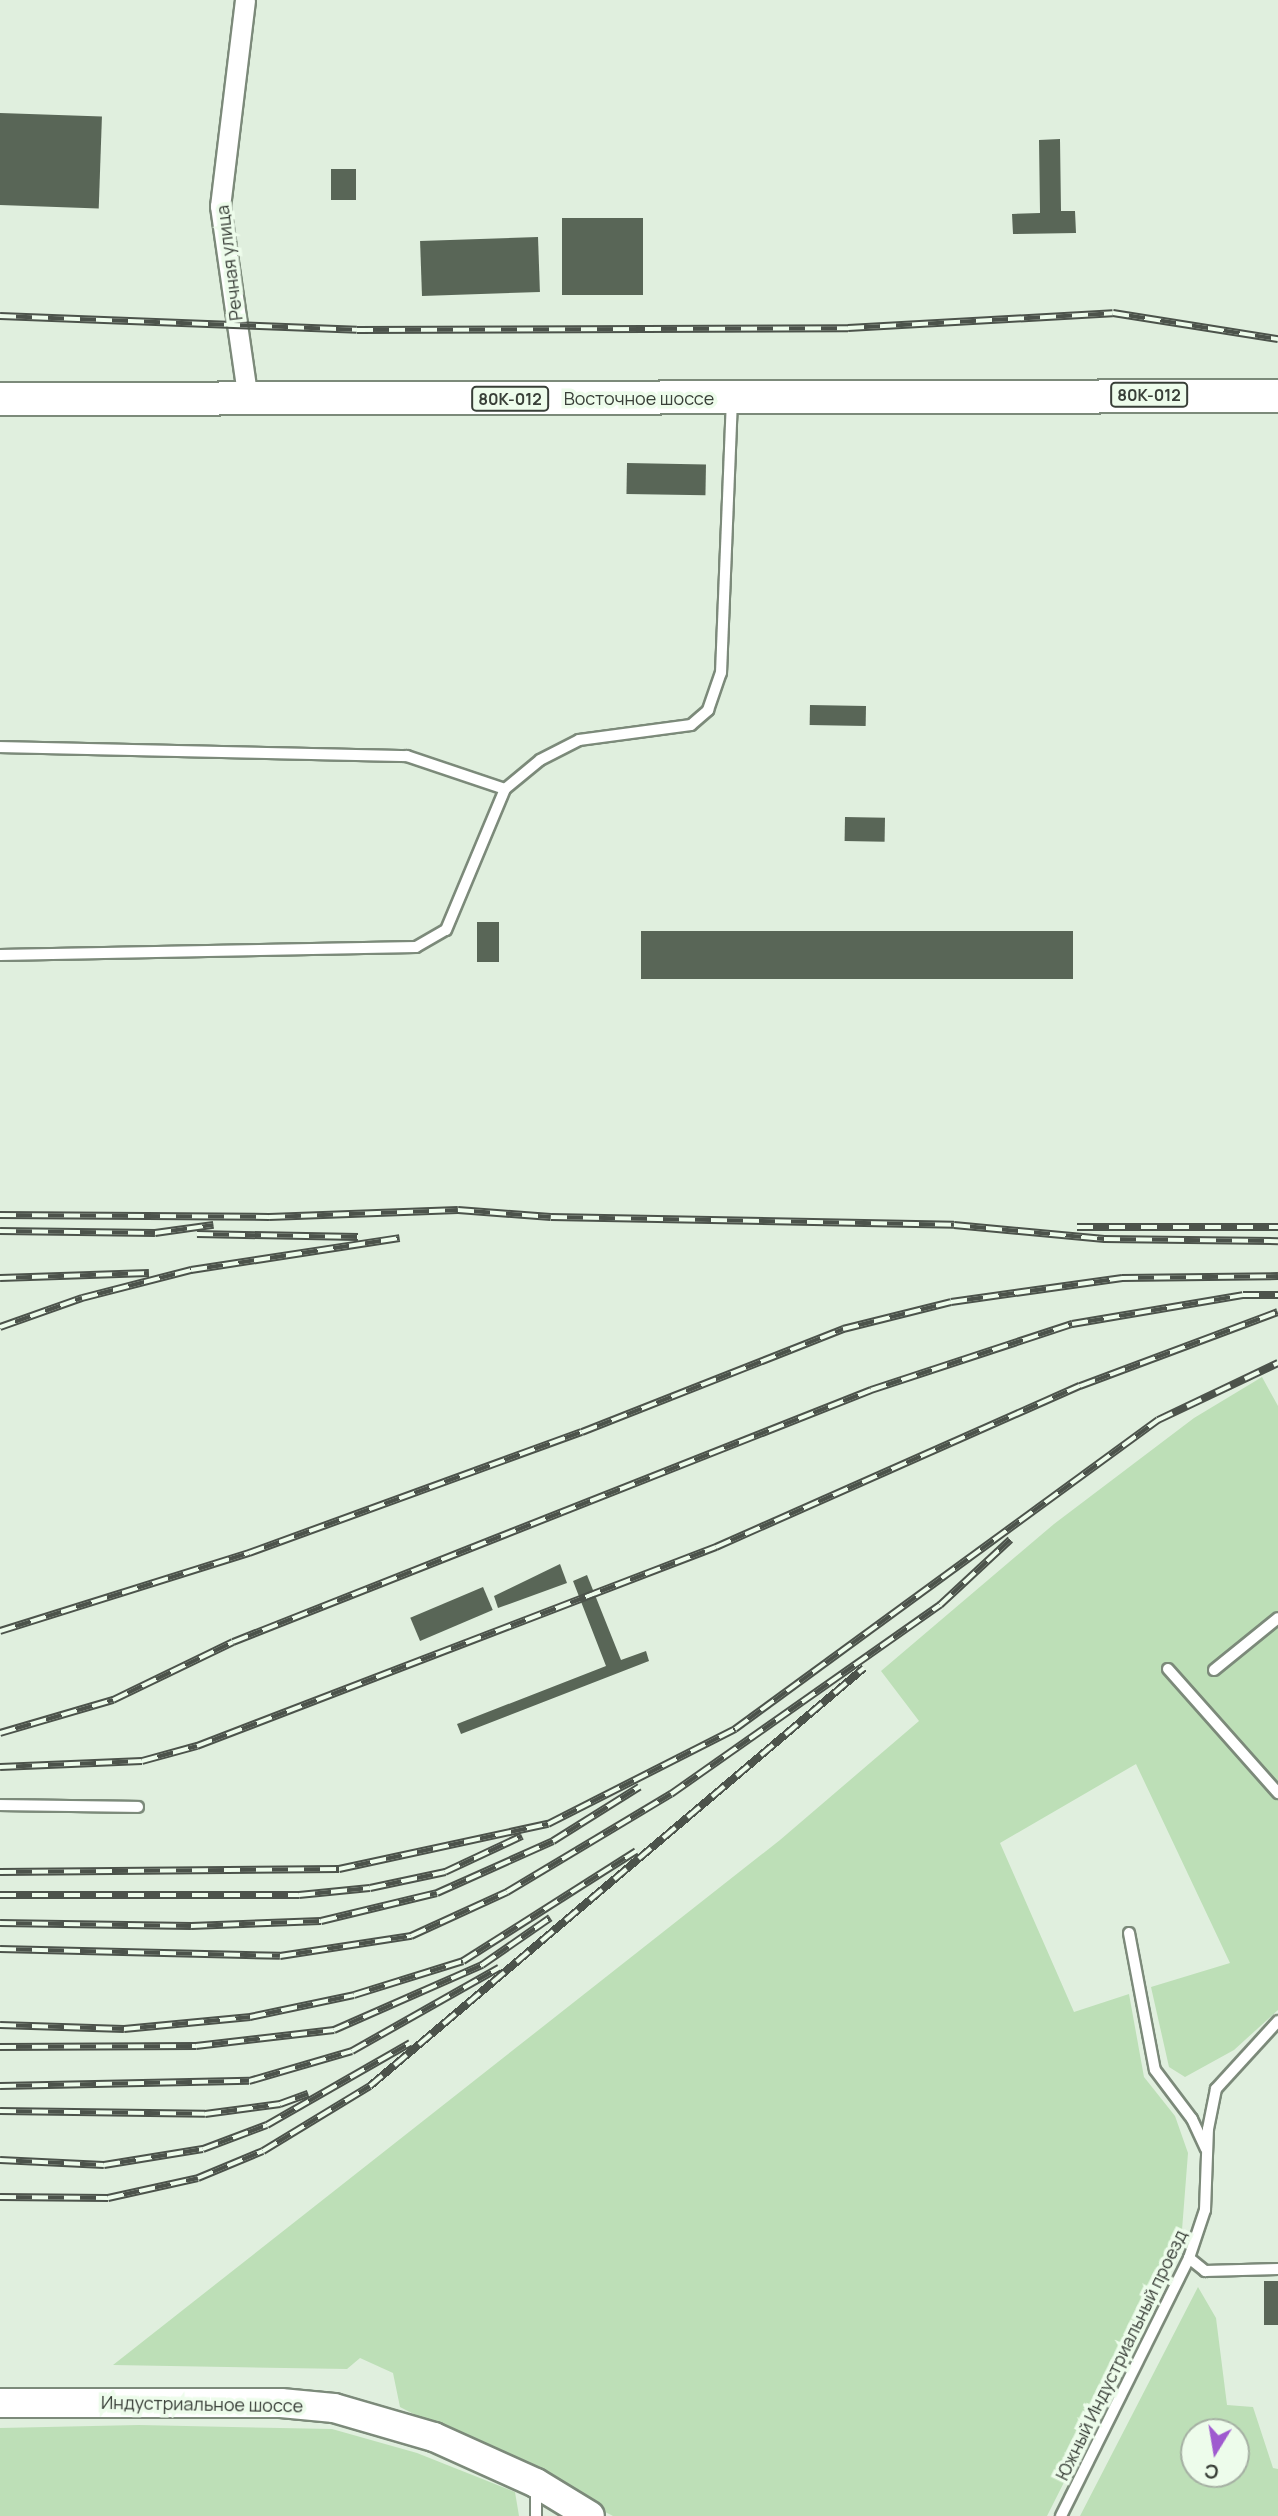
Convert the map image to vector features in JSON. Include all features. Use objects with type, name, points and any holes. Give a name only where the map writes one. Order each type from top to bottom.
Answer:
[{"type":"main road","name":"Восточное шоссе","points":[[0,399],[248,401],[1278,396]]},
{"type":"main road","name":"Индустриальное шоссе","points":[[0,2403],[281,2403],[334,2408],[434,2437],[536,2483],[590,2516]]},
{"type":"street","name":"Речная улица","points":[[245,0],[220,206],[248,401]]},
{"type":"lane","points":[[0,955],[416,947],[446,930],[505,789],[540,760],[579,740],[691,725],[708,710],[721,673],[733,397]]},
{"type":"lane","points":[[0,747],[407,756],[505,789]]},
{"type":"lane","points":[[1214,1670],[1278,1619]]},
{"type":"lane","points":[[1168,1669],[1278,1793]]},
{"type":"lane","points":[[0,1805],[138,1807]]},
{"type":"lane","points":[[1129,1933],[1155,2070],[1192,2119],[1207,2152]]},
{"type":"lane","name":"Южный Индустриальный проезд","points":[[1061,2516],[1189,2258],[1205,2210],[1207,2152],[1216,2089],[1278,2021]]},
{"type":"lane","points":[[1189,2258],[1205,2271],[1278,2269]]},
{"type":"lane","points":[[536,2483],[536,2516]]},
{"type":"green space","points":[[1262,1377],[1278,1406],[1278,2010],[1234,2050],[1185,2077],[1169,2067],[1151,1987],[1230,1963],[1136,1764],[1000,1843],[1074,2012],[1129,1994],[1144,2077],[1175,2116],[1188,2153],[1182,2230],[1155,2302],[1047,2516],[613,2516],[400,2407],[393,2373],[360,2358],[347,2369],[113,2365],[780,1840],[919,1721],[881,1671],[1054,1524],[1194,1418]]},
{"type":"green space","points":[[1198,2287],[1216,2318],[1227,2405],[1253,2407],[1273,2468],[1278,2469],[1278,2516],[1080,2516]]},
{"type":"green space","points":[[139,2425],[332,2429],[417,2453],[515,2492],[519,2516],[0,2516],[0,2428]]},
{"type":"building","points":[[0,113],[102,117],[99,209],[0,205]]},
{"type":"building","points":[[1060,139],[1061,211],[1075,211],[1076,233],[1013,234],[1012,214],[1040,213],[1039,140]]},
{"type":"building","points":[[331,169],[356,169],[356,200],[331,200]]},
{"type":"building","points":[[562,218],[643,218],[643,295],[562,295]]},
{"type":"building","points":[[538,237],[540,292],[422,296],[420,241]]},
{"type":"building","points":[[627,463],[706,464],[705,495],[626,494]]},
{"type":"building","points":[[810,705],[866,706],[866,726],[810,725]]},
{"type":"building","points":[[845,817],[885,818],[885,842],[845,841]]},
{"type":"building","points":[[477,922],[499,922],[499,962],[477,962]]},
{"type":"building","points":[[641,931],[1073,931],[1073,979],[641,979]]},
{"type":"building","points":[[560,1564],[567,1583],[498,1608],[494,1596]]},
{"type":"building","points":[[587,1575],[621,1660],[646,1651],[649,1661],[461,1734],[457,1724],[606,1666],[573,1581]]},
{"type":"building","points":[[483,1587],[493,1610],[420,1641],[410,1618]]},
{"type":"building","points":[[1264,2281],[1278,2281],[1278,2325],[1264,2325]]},
{"type":"railway","points":[[0,316],[357,330],[848,328],[1113,313],[1278,339]]},
{"type":"railway","points":[[0,1215],[269,1217],[458,1210],[551,1217],[954,1225],[1104,1239],[1278,1241]]},
{"type":"railway","points":[[0,1231],[155,1233],[213,1225]]},
{"type":"railway","points":[[1077,1227],[1278,1227]]},
{"type":"railway","points":[[197,1234],[358,1237]]},
{"type":"railway","points":[[0,1327],[82,1298],[191,1270],[400,1238]]},
{"type":"railway","points":[[0,1278],[149,1273]]},
{"type":"railway","points":[[0,1631],[249,1553],[582,1432],[843,1329],[951,1302],[1122,1278],[1278,1276]]},
{"type":"railway","points":[[0,1733],[113,1700],[233,1642],[871,1390],[1072,1324],[1243,1295],[1278,1295]]},
{"type":"railway","points":[[0,1767],[142,1761],[197,1746],[716,1547],[1080,1386],[1278,1312]]},
{"type":"railway","points":[[0,1872],[339,1869],[548,1824],[735,1729],[1158,1420],[1278,1363]]},
{"type":"railway","points":[[0,1949],[280,1956],[411,1936],[507,1892],[671,1794],[940,1605],[1010,1540]]},
{"type":"railway","points":[[0,2197],[108,2198],[198,2178],[263,2151],[370,2086],[864,1668]]},
{"type":"railway","points":[[0,1923],[191,1926],[321,1921],[437,1893],[553,1841],[639,1787]]},
{"type":"railway","points":[[0,1895],[299,1895],[370,1888],[445,1872],[522,1836]]},
{"type":"railway","points":[[0,2025],[124,2029],[250,2017],[354,1995],[463,1961],[636,1851]]},
{"type":"railway","points":[[0,2047],[196,2046],[334,2030],[482,1965],[550,1918]]},
{"type":"railway","points":[[0,2086],[249,2081],[352,2051],[499,1968]]},
{"type":"railway","points":[[0,2160],[104,2165],[203,2149],[267,2125],[410,2043]]},
{"type":"railway","points":[[0,2111],[205,2114],[280,2104],[308,2094]]}]
